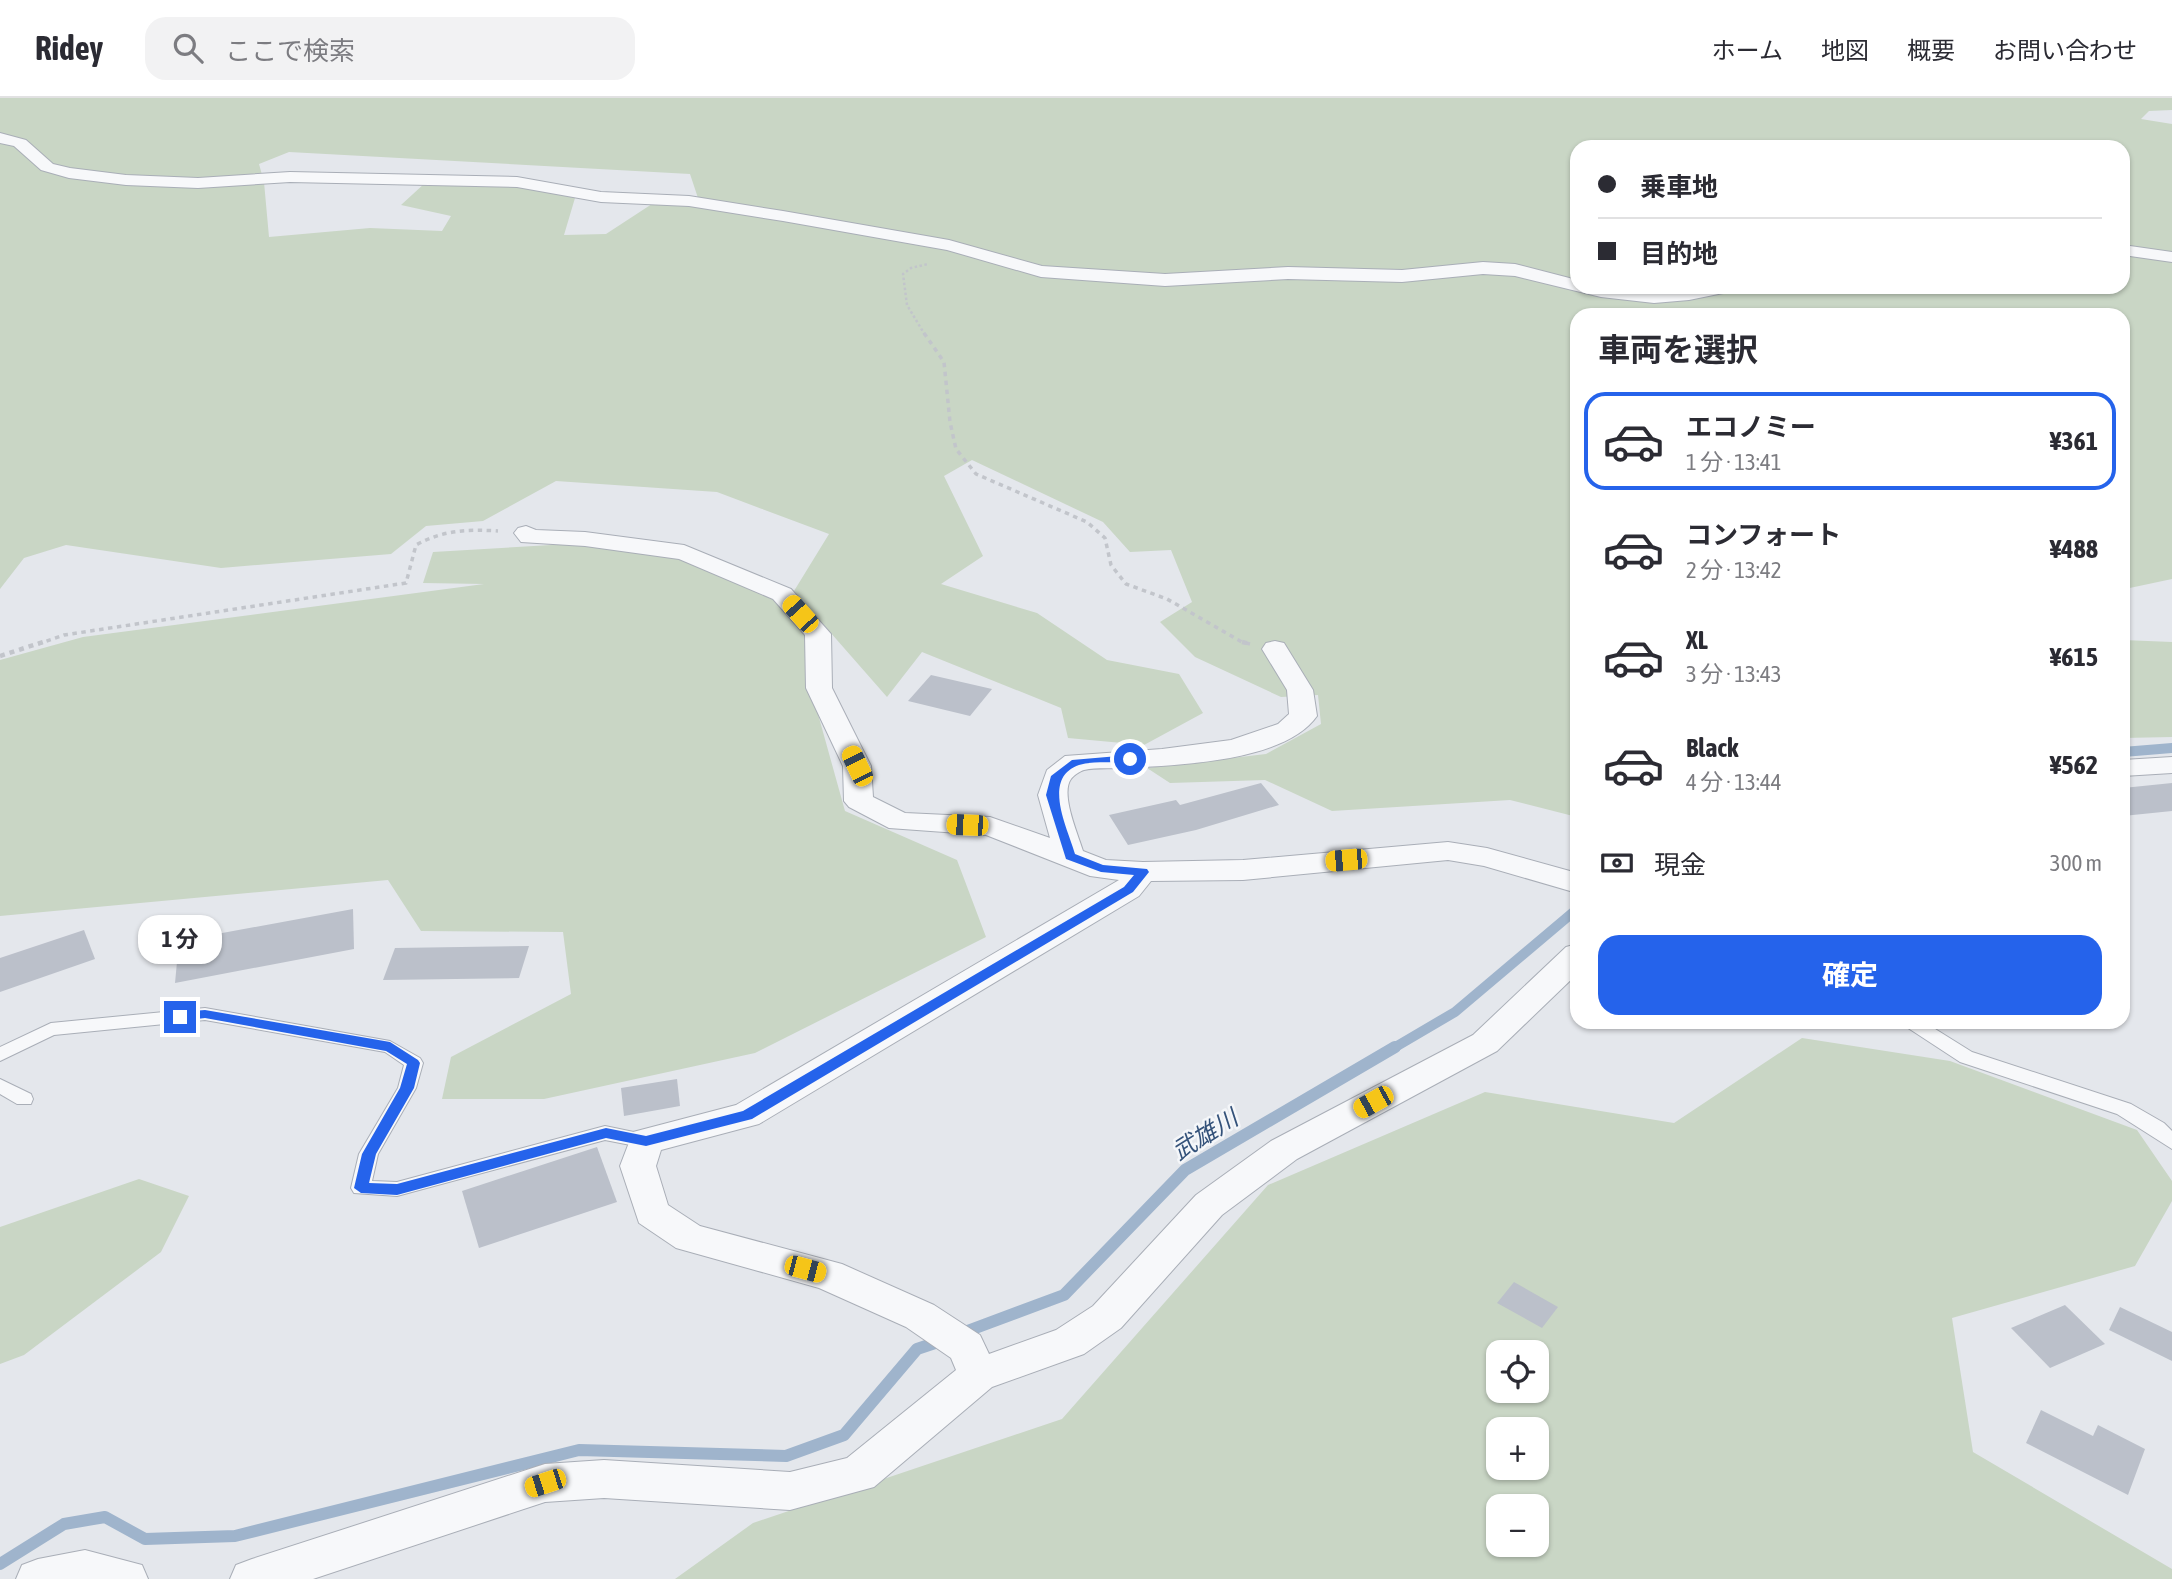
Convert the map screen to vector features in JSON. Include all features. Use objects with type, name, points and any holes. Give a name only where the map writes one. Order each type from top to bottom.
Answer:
[{"type":"street","points":[[0,138],[20,143],[47,167],[91,176],[198,183],[290,177],[517,182],[601,197],[690,201],[783,216],[950,245],[1041,271],[1155,280],[1288,273],[1402,276],[1483,268],[1515,270],[1570,284]]},
{"type":"street","points":[[2130,251],[2172,257]]},
{"type":"street","points":[[1609,294],[1649,299],[1702,294]]},
{"type":"street","points":[[526,533],[529,537],[585,539],[684,551],[782,594],[818,634],[819,688],[857,766],[859,802],[899,822],[990,826],[1101,869],[1143,872],[1243,870],[1448,850],[1570,881]]},
{"type":"street","points":[[1070,856],[1052,795],[1057,776],[1075,762],[1234,749],[1272,739],[1296,726],[1303,716],[1300,690],[1275,649]]},
{"type":"street","points":[[2130,768],[2172,765]]},
{"type":"street","points":[[972,1361],[920,1316],[828,1275],[690,1238],[652,1213],[638,1166],[646,1141],[747,1115],[1128,889],[1143,872]]},
{"type":"street","points":[[252,1579],[545,1483],[604,1479],[790,1491],[859,1474],[972,1361],[1070,1342],[1107,1317],[1209,1205],[1284,1150],[1485,1043],[1570,962]]},
{"type":"street","points":[[38,1579],[85,1570],[126,1579]]},
{"type":"lane","points":[[0,1055],[51,1029],[205,1014],[390,1047],[414,1063],[407,1088],[369,1154],[361,1188],[397,1189],[606,1133],[646,1141]]},
{"type":"lane","points":[[1922,1029],[1966,1057],[2124,1109],[2157,1128],[2172,1142]]},
{"type":"lane","points":[[0,1086],[24,1100]]},
{"type":"path","points":[[928,264],[911,268],[903,274],[903,298],[915,321],[945,362],[953,447],[962,462],[976,474],[1087,522],[1104,538],[1111,565],[1126,584],[1167,599],[1242,642],[1275,649]]},
{"type":"path","points":[[0,656],[64,635],[406,583],[416,545],[437,532],[468,529],[526,533]]},
{"type":"green space","points":[[0,98],[2172,98],[2172,110],[2149,111],[2141,119],[2172,124],[2172,579],[2130,588],[2130,308],[1570,308],[1570,815],[1510,800],[1332,811],[1265,780],[1170,783],[1147,768],[1266,754],[1321,724],[1318,695],[1281,697],[1195,657],[1160,622],[1192,602],[1171,550],[1130,552],[1103,522],[972,460],[944,476],[983,556],[941,584],[1037,613],[1107,660],[1179,674],[1203,713],[1144,745],[1068,738],[1061,708],[922,652],[887,697],[794,591],[829,534],[717,492],[556,481],[483,521],[426,526],[391,554],[221,568],[66,545],[24,558],[0,589]],"holes":[[[289,152],[690,174],[698,198],[655,202],[606,234],[564,235],[575,198],[511,184],[425,183],[401,205],[451,216],[442,231],[370,228],[269,237],[264,182],[259,164]]]},
{"type":"green space","points":[[585,543],[679,558],[773,598],[806,633],[806,671],[845,811],[957,860],[986,937],[755,1053],[544,1099],[442,1099],[451,1057],[571,994],[563,932],[421,931],[388,880],[0,916],[0,660],[83,637],[484,584],[423,583],[433,552]]},
{"type":"green space","points":[[2130,640],[2172,642],[2172,737],[2130,738]]},
{"type":"green space","points":[[1802,1038],[1950,1061],[2137,1130],[2172,1181],[2172,1201],[2135,1266],[1952,1318],[1973,1452],[2172,1569],[2172,1579],[675,1579],[753,1523],[1062,1419],[1268,1185],[1485,1092],[1674,1123]]},
{"type":"green space","points":[[139,1179],[189,1196],[161,1252],[24,1355],[0,1364],[0,1227]]},
{"type":"building","points":[[931,675],[992,689],[970,716],[908,701]]},
{"type":"building","points":[[1261,783],[1279,805],[1196,830],[1128,845],[1109,815],[1176,800],[1180,805]]},
{"type":"building","points":[[2172,783],[2172,811],[2130,815],[2130,787]]},
{"type":"building","points":[[353,909],[354,949],[175,983],[179,941]]},
{"type":"building","points":[[84,930],[95,959],[0,992],[0,958]]},
{"type":"building","points":[[529,946],[519,978],[383,980],[395,948]]},
{"type":"building","points":[[677,1079],[680,1106],[624,1116],[621,1088]]},
{"type":"building","points":[[597,1147],[617,1202],[479,1248],[462,1191]]},
{"type":"building","points":[[1514,1282],[1558,1307],[1542,1328],[1497,1303]]},
{"type":"building","points":[[2065,1305],[2105,1344],[2050,1368],[2011,1328]]},
{"type":"building","points":[[2120,1307],[2172,1332],[2172,1361],[2109,1330]]},
{"type":"building","points":[[2041,1410],[2093,1436],[2098,1425],[2145,1449],[2128,1495],[2026,1443]]},
{"type":"waterway","name":"武雄川","points":[[2130,751],[2172,748]]},
{"type":"waterway","name":"武雄川","points":[[1392,1049],[1455,1012],[1570,915]]},
{"type":"waterway","name":"武雄川","points":[[962,1333],[1064,1295],[1185,1170],[1395,1047]]},
{"type":"waterway","points":[[0,1564],[64,1524],[105,1517],[145,1539],[235,1536],[579,1450],[786,1456],[844,1435],[917,1349],[941,1341]]},
{"type":"route","points":[[180,1017],[205,1014],[390,1047],[414,1063],[407,1088],[369,1154],[361,1188],[397,1189],[606,1133],[646,1141],[747,1115],[1128,889],[1143,872],[1101,869],[1070,856],[1052,795],[1057,776],[1075,762],[1130,759]]}]
